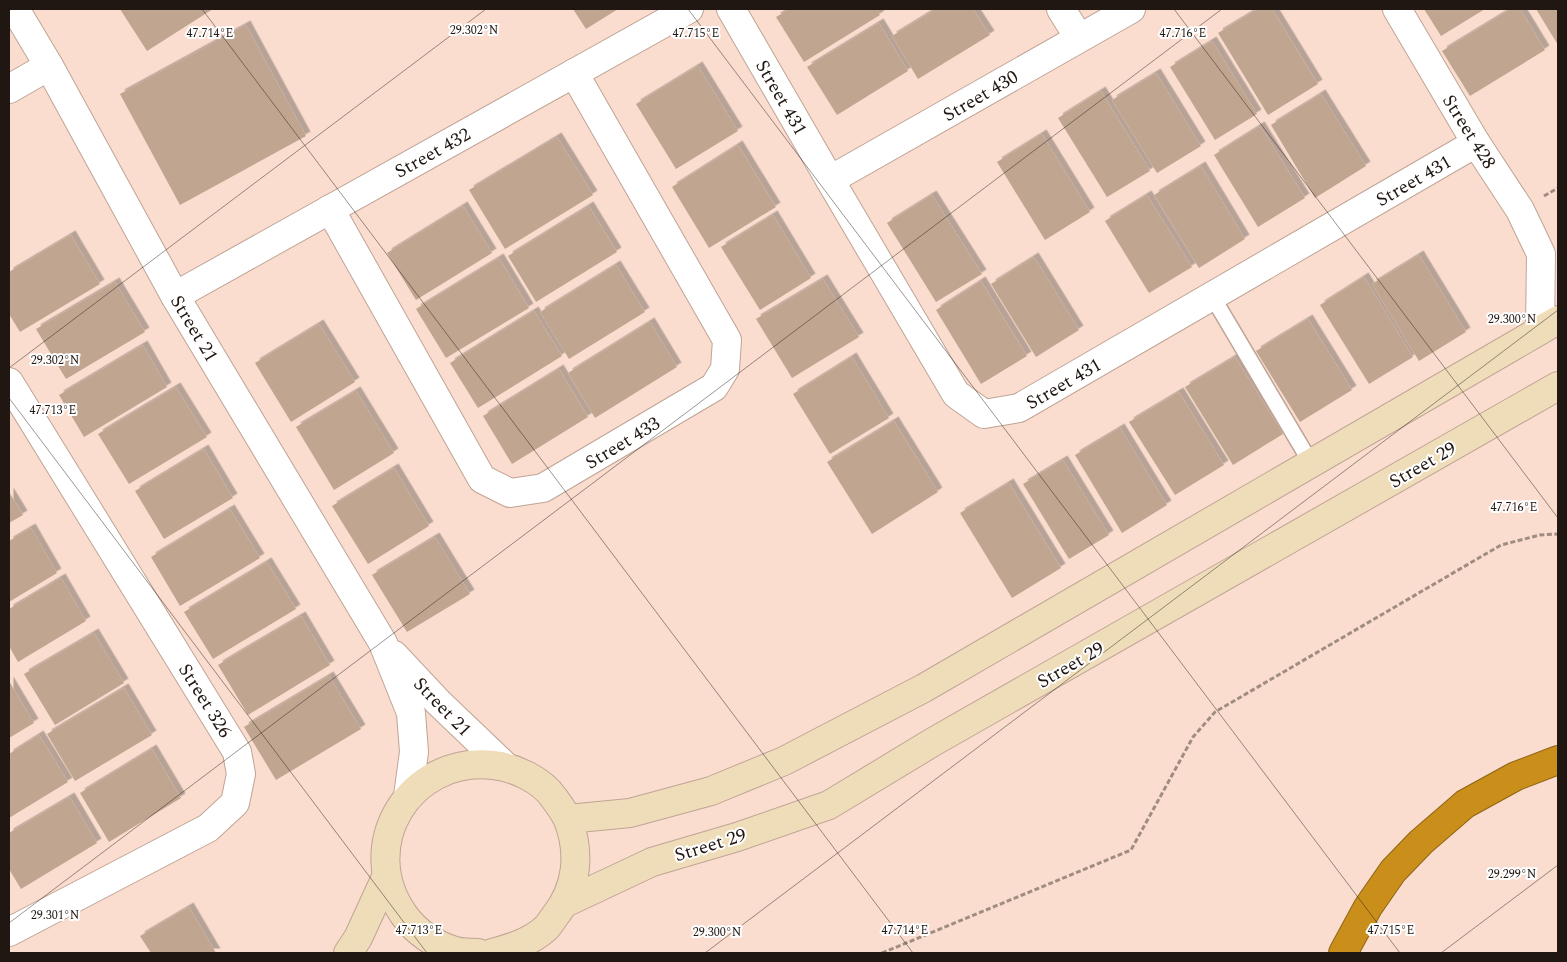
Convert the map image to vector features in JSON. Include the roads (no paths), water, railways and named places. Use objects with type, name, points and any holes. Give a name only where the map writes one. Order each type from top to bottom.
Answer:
[{"type":"highway","points":[[1343,953],[1368,907],[1393,871],[1421,842],[1465,804],[1516,776],[1558,760]]},
{"type":"street","name":"Street 21","points":[[15,9],[49,66],[175,296],[383,643],[411,714],[414,752],[408,796]]},
{"type":"street","name":"Street 432","points":[[175,296],[689,9]]},
{"type":"street","name":"Street 431","points":[[731,9],[956,394],[984,414],[1019,408],[1476,144]]},
{"type":"street","points":[[1062,9],[1079,38]]},
{"type":"street","name":"Street 430","points":[[830,180],[1131,9]]},
{"type":"street","name":"Street 428","points":[[1396,9],[1476,144],[1550,259],[1549,325]]},
{"type":"street","points":[[9,89],[49,66]]},
{"type":"street","name":"Street 433","points":[[330,209],[482,478],[510,493],[542,488],[714,387],[725,369],[727,340],[574,73]]},
{"type":"street","points":[[568,819],[630,814],[711,791],[784,761],[924,688],[1549,325]]},
{"type":"street","name":"Street 326","points":[[9,382],[238,752],[241,774],[234,803],[208,828],[9,932]]},
{"type":"street","name":"Street 29","points":[[566,903],[652,862],[737,837],[829,805],[933,742],[1558,386]]},
{"type":"street","name":"Street 21","points":[[383,643],[438,702],[505,766]]},
{"type":"street","points":[[463,953],[431,941],[411,924],[395,903],[386,877],[385,849],[393,820],[408,796],[428,779],[452,767],[478,763],[505,766],[531,777],[553,795],[568,819],[576,847],[575,876],[566,903],[546,928],[519,946],[492,953]]},
{"type":"street","points":[[348,953],[358,938],[386,877]]},
{"type":"lane","points":[[1212,296],[1310,463]]}]
